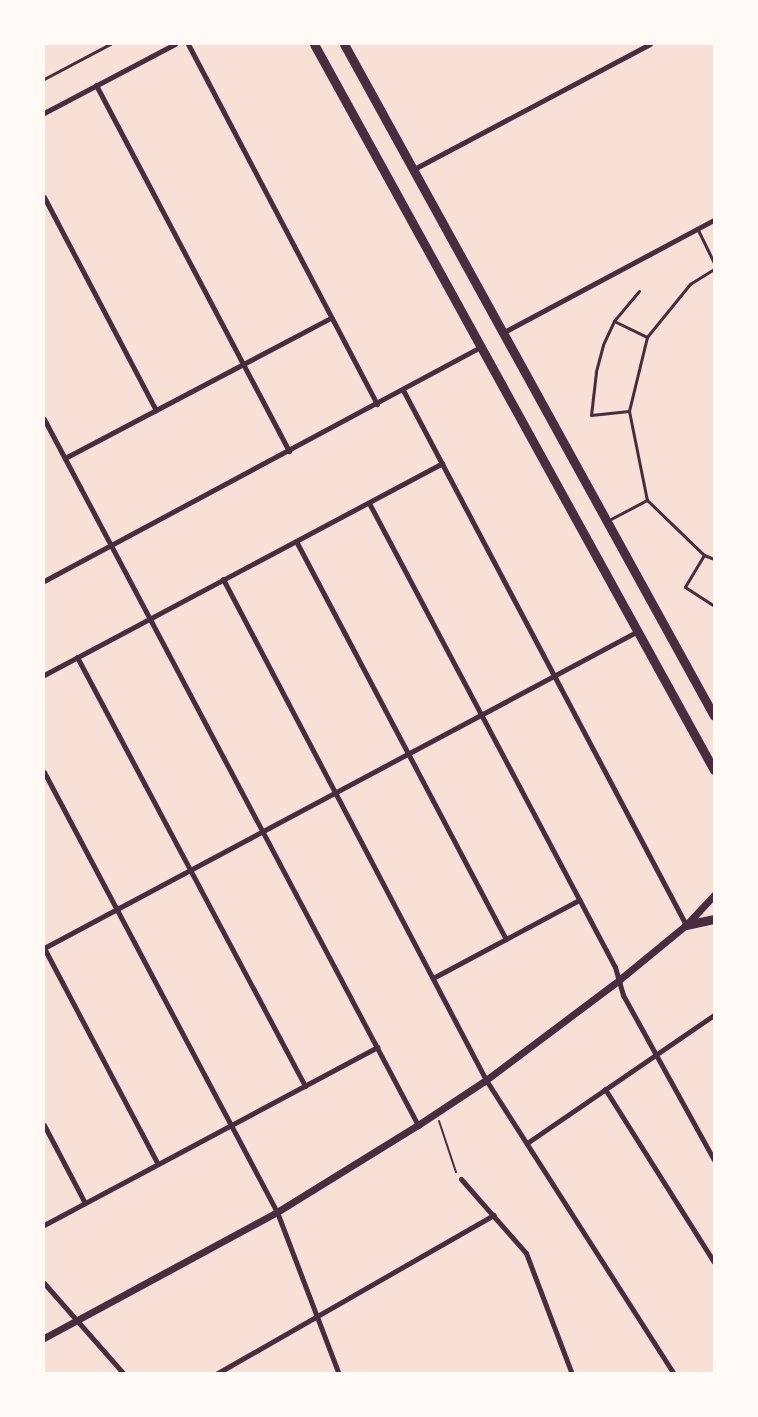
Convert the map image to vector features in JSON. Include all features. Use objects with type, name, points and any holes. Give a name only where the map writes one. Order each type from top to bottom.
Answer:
[{"type":"main road","points":[[314,44],[714,770]]},
{"type":"main road","points":[[344,44],[714,716]]},
{"type":"main road","points":[[686,925],[714,919]]},
{"type":"street","points":[[44,113],[175,44]]},
{"type":"street","points":[[188,44],[377,404]]},
{"type":"street","points":[[414,169],[650,44]]},
{"type":"street","points":[[96,85],[289,451]]},
{"type":"street","points":[[44,197],[156,410]]},
{"type":"street","points":[[504,332],[714,220]]},
{"type":"street","points":[[64,458],[331,318]]},
{"type":"street","points":[[44,581],[482,346]]},
{"type":"street","points":[[403,390],[686,925]]},
{"type":"street","points":[[44,419],[418,1125]]},
{"type":"street","points":[[44,675],[442,463]]},
{"type":"street","points":[[369,503],[615,967],[623,995],[714,1160]]},
{"type":"street","points":[[296,541],[506,939]]},
{"type":"street","points":[[223,579],[486,1080],[674,1374]]},
{"type":"street","points":[[158,1164],[44,948],[639,631]]},
{"type":"street","points":[[77,657],[305,1086]]},
{"type":"street","points":[[44,772],[277,1212],[339,1374]]},
{"type":"street","points":[[44,1338],[277,1212],[437,1113],[486,1080],[619,980],[686,925],[714,895]]},
{"type":"street","points":[[433,978],[579,900]]},
{"type":"street","points":[[526,1143],[714,1015]]},
{"type":"street","points":[[44,1225],[377,1047]]},
{"type":"street","points":[[605,1089],[714,1262]]},
{"type":"street","points":[[44,1125],[85,1203]]},
{"type":"street","points":[[461,1179],[519,1243],[531,1263],[572,1374]]},
{"type":"street","points":[[216,1374],[494,1215]]},
{"type":"street","points":[[44,1283],[124,1374]]},
{"type":"lane","points":[[44,79],[110,44]]},
{"type":"lane","points":[[697,229],[714,263]]},
{"type":"lane","points":[[714,269],[690,284],[647,337],[629,411],[647,500],[704,555],[714,560]]},
{"type":"lane","points":[[629,411],[591,415],[596,372],[603,345],[614,321],[639,291]]},
{"type":"lane","points":[[614,321],[647,337]]},
{"type":"lane","points":[[608,521],[647,500]]},
{"type":"lane","points":[[704,555],[686,587],[714,606]]},
{"type":"path","points":[[437,1113],[452,1166],[461,1179]]}]
